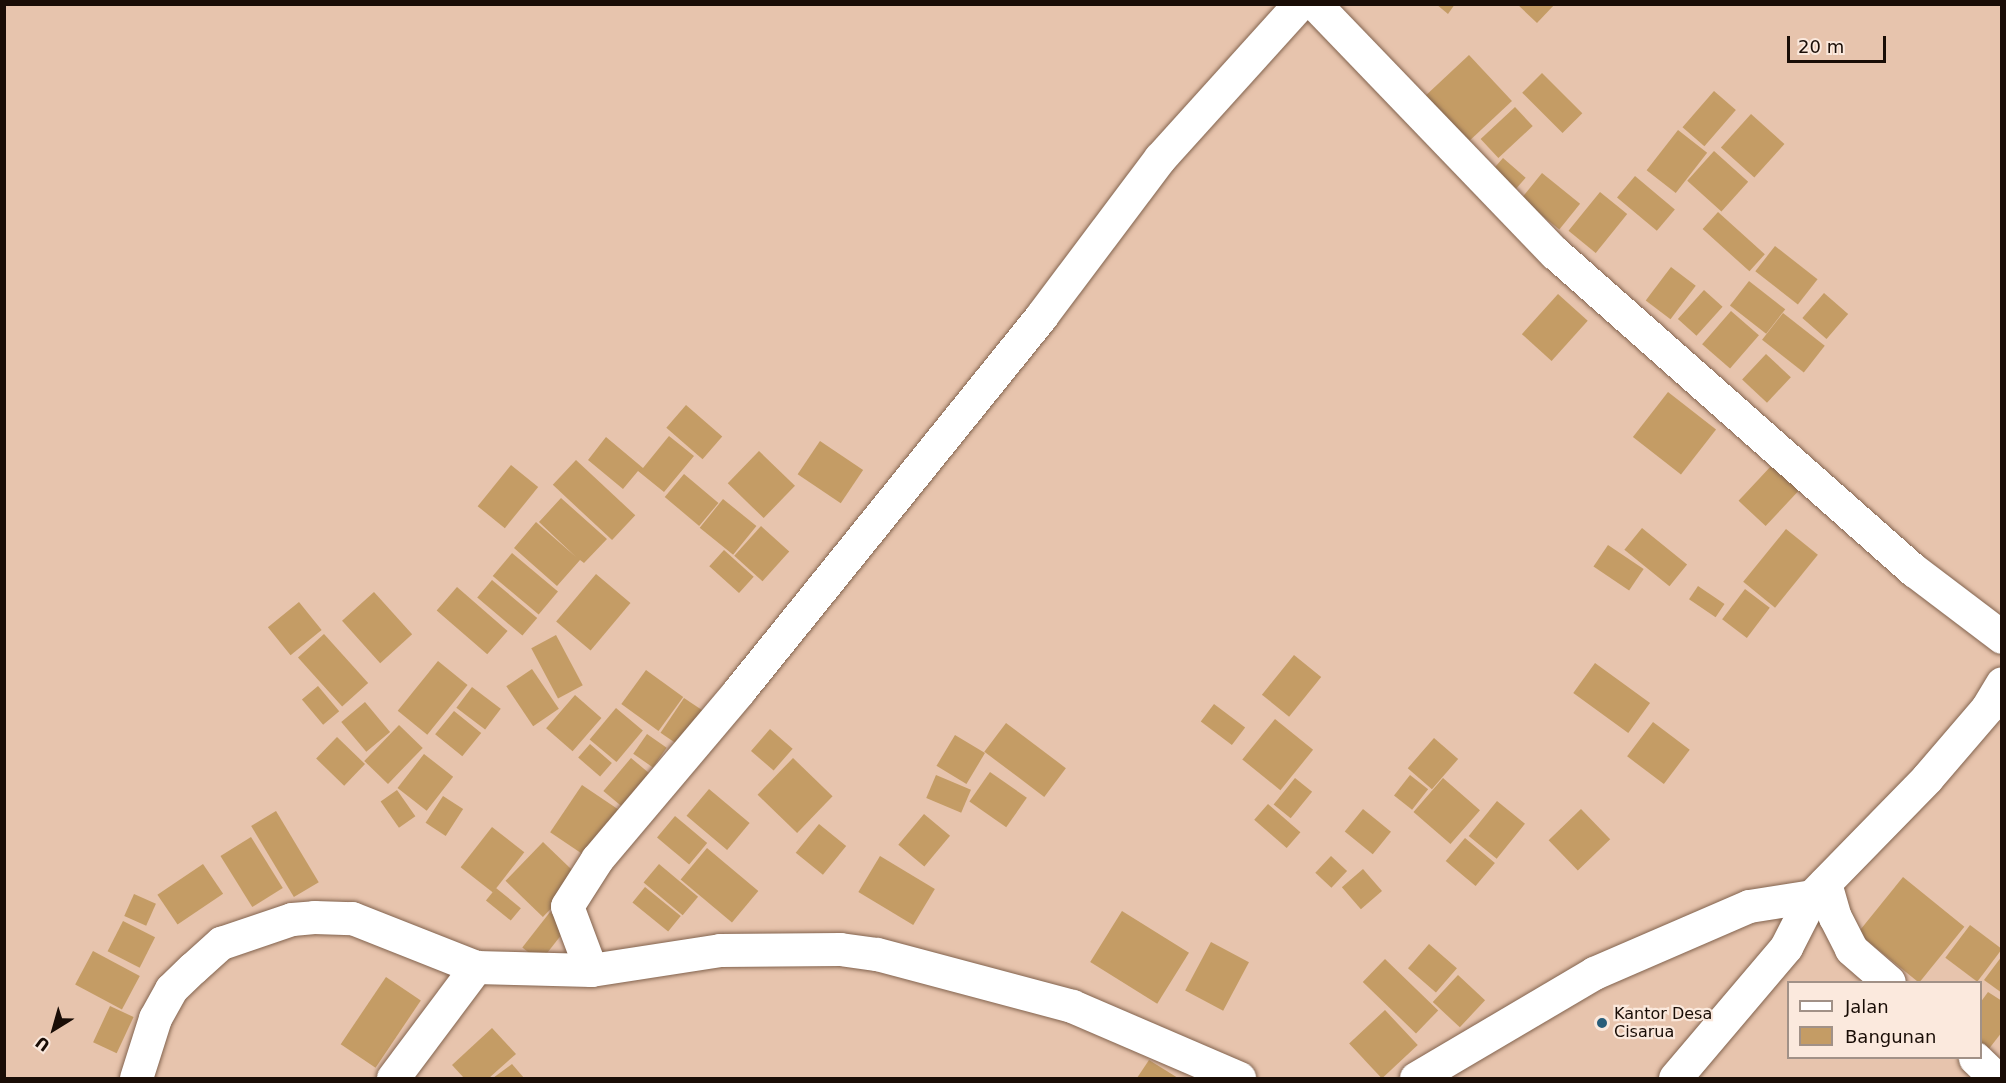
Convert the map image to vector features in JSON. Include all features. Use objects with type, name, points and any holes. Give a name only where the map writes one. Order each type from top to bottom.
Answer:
[{"type":"street","points":[[591,970],[567,902],[597,859],[738,692],[1042,315],[1160,158],[1299,4]]},
{"type":"street","points":[[1315,4],[1555,253],[1906,563],[2001,637]]},
{"type":"street","points":[[1675,1078],[1786,947],[1819,889],[1926,778],[1987,708],[2001,683]]},
{"type":"street","points":[[1819,889],[1851,949],[1888,981]]},
{"type":"street","points":[[1416,1078],[1594,973],[1749,906],[1819,889]]},
{"type":"street","points":[[136,1078],[154,1018],[171,988],[221,943],[292,919],[352,918],[476,967],[591,970],[720,950],[840,950],[878,954],[1072,1006],[1239,1078]]},
{"type":"street","points":[[393,1078],[476,967]]},
{"type":"street","points":[[1976,1059],[1996,1078]]},
{"type":"building","points":[[1436,4],[1455,4],[1448,14]]},
{"type":"building","points":[[1517,4],[1555,4],[1537,23]]},
{"type":"building","points":[[1469,55],[1512,101],[1462,147],[1419,101]]},
{"type":"building","points":[[1542,73],[1582,113],[1563,133],[1522,93]]},
{"type":"building","points":[[1714,91],[1736,110],[1704,146],[1683,127]]},
{"type":"building","points":[[1515,107],[1533,126],[1498,158],[1481,139]]},
{"type":"building","points":[[1751,114],[1784,144],[1754,178],[1721,147]]},
{"type":"building","points":[[1678,130],[1707,153],[1676,193],[1647,170]]},
{"type":"building","points":[[1714,151],[1748,182],[1721,212],[1687,181]]},
{"type":"building","points":[[1503,158],[1526,178],[1511,195],[1488,175]]},
{"type":"building","points":[[1542,173],[1580,204],[1559,229],[1521,199]]},
{"type":"building","points":[[1635,176],[1675,209],[1657,231],[1617,197]]},
{"type":"building","points":[[1600,192],[1627,214],[1596,253],[1569,231]]},
{"type":"building","points":[[1718,212],[1765,254],[1749,271],[1703,229]]},
{"type":"building","points":[[1775,246],[1818,279],[1798,304],[1755,271]]},
{"type":"building","points":[[1671,267],[1696,286],[1670,319],[1646,301]]},
{"type":"building","points":[[1749,281],[1785,309],[1766,334],[1730,305]]},
{"type":"building","points":[[1704,290],[1723,307],[1696,336],[1678,319]]},
{"type":"building","points":[[1824,293],[1848,314],[1827,339],[1802,318]]},
{"type":"building","points":[[1558,294],[1588,321],[1552,361],[1522,334]]},
{"type":"building","points":[[1731,311],[1759,335],[1730,368],[1702,344]]},
{"type":"building","points":[[1783,313],[1825,346],[1804,372],[1762,340]]},
{"type":"building","points":[[1766,354],[1791,377],[1767,403],[1742,380]]},
{"type":"building","points":[[1668,392],[1716,430],[1681,474],[1633,437]]},
{"type":"building","points":[[686,405],[722,436],[703,459],[666,428]]},
{"type":"building","points":[[669,436],[694,456],[664,492],[638,471],[623,489],[588,460],[606,437],[643,468]]},
{"type":"building","points":[[820,441],[863,470],[841,503],[798,474]]},
{"type":"building","points":[[759,451],[795,486],[764,518],[728,483]]},
{"type":"building","points":[[576,460],[635,515],[612,540],[553,485]]},
{"type":"building","points":[[511,465],[538,487],[505,528],[478,506]]},
{"type":"building","points":[[1772,465],[1799,490],[1766,526],[1739,501]]},
{"type":"building","points":[[684,474],[718,503],[699,526],[665,497]]},
{"type":"building","points":[[561,498],[607,539],[584,563],[580,560],[557,586],[514,548],[536,522],[576,557],[539,522]]},
{"type":"building","points":[[723,499],[756,526],[733,555],[700,528]]},
{"type":"building","points":[[761,526],[789,551],[762,581],[734,556]]},
{"type":"building","points":[[1642,528],[1687,565],[1669,586],[1624,550]]},
{"type":"building","points":[[1786,529],[1818,555],[1775,608],[1743,582]]},
{"type":"building","points":[[1608,545],[1644,569],[1629,591],[1593,567]]},
{"type":"building","points":[[724,550],[754,577],[739,593],[709,566]]},
{"type":"building","points":[[512,553],[558,592],[539,615],[493,576]]},
{"type":"building","points":[[596,574],[630,603],[591,650],[556,621]]},
{"type":"building","points":[[492,580],[537,618],[522,636],[477,598]]},
{"type":"building","points":[[1698,586],[1725,604],[1716,617],[1689,599]]},
{"type":"building","points":[[457,587],[508,631],[487,654],[437,610]]},
{"type":"building","points":[[1745,589],[1770,608],[1747,638],[1722,619]]},
{"type":"building","points":[[374,592],[412,634],[380,663],[342,621]]},
{"type":"building","points":[[299,602],[322,630],[291,655],[268,627]]},
{"type":"building","points":[[324,634],[368,683],[342,706],[298,657]]},
{"type":"building","points":[[556,635],[583,685],[558,698],[531,648]]},
{"type":"building","points":[[1294,655],[1321,677],[1289,717],[1262,695]]},
{"type":"building","points":[[438,661],[468,685],[427,735],[398,711]]},
{"type":"building","points":[[1595,663],[1650,703],[1628,733],[1573,693]]},
{"type":"building","points":[[532,669],[559,709],[533,726],[506,686]]},
{"type":"building","points":[[646,670],[683,697],[659,731],[621,704]]},
{"type":"building","points":[[318,686],[339,711],[323,725],[302,699]]},
{"type":"building","points":[[472,687],[501,709],[485,729],[456,708]]},
{"type":"building","points":[[575,695],[601,718],[573,751],[546,728]]},
{"type":"building","points":[[684,698],[706,713],[683,748],[661,733]]},
{"type":"building","points":[[365,702],[390,732],[366,752],[341,722]]},
{"type":"building","points":[[1214,704],[1245,727],[1232,745],[1201,722]]},
{"type":"building","points":[[616,708],[643,730],[616,762],[590,739]]},
{"type":"building","points":[[454,711],[481,733],[462,756],[435,734]]},
{"type":"building","points":[[1275,719],[1313,750],[1280,790],[1242,759]]},
{"type":"building","points":[[1653,722],[1690,750],[1664,784],[1627,756]]},
{"type":"building","points":[[1006,723],[1066,768],[1044,797],[984,752]]},
{"type":"building","points":[[399,725],[423,748],[388,784],[364,761]]},
{"type":"building","points":[[770,729],[793,749],[774,771],[751,751]]},
{"type":"building","points":[[647,734],[667,748],[653,767],[633,754]]},
{"type":"building","points":[[955,735],[985,753],[966,784],[936,766]]},
{"type":"building","points":[[337,737],[365,764],[344,786],[316,759]]},
{"type":"building","points":[[1434,738],[1458,759],[1432,789],[1408,768]]},
{"type":"building","points":[[590,744],[612,763],[600,777],[578,758]]},
{"type":"building","points":[[424,754],[453,777],[427,811],[398,788]]},
{"type":"building","points":[[631,758],[650,774],[623,807],[603,791]]},
{"type":"building","points":[[793,758],[833,796],[797,833],[758,795]]},
{"type":"building","points":[[990,772],[1027,798],[1006,827],[969,801]]},
{"type":"building","points":[[936,775],[971,790],[961,813],[926,798]]},
{"type":"building","points":[[1410,775],[1428,789],[1412,810],[1394,795]]},
{"type":"building","points":[[1295,778],[1312,792],[1291,818],[1274,804]]},
{"type":"building","points":[[1443,778],[1480,810],[1450,844],[1413,812]]},
{"type":"building","points":[[582,785],[621,811],[589,859],[550,832]]},
{"type":"building","points":[[709,789],[750,823],[727,850],[687,816]]},
{"type":"building","points":[[397,790],[415,816],[399,828],[381,801]]},
{"type":"building","points":[[443,796],[463,809],[446,836],[426,823]]},
{"type":"building","points":[[1497,801],[1525,824],[1497,859],[1469,836]]},
{"type":"building","points":[[1268,804],[1300,832],[1287,848],[1254,820]]},
{"type":"building","points":[[1363,809],[1391,832],[1373,854],[1345,832]]},
{"type":"building","points":[[1581,809],[1610,839],[1578,870],[1549,840]]},
{"type":"building","points":[[276,811],[319,882],[294,897],[251,826]]},
{"type":"building","points":[[924,814],[950,836],[924,866],[898,845]]},
{"type":"building","points":[[675,816],[707,843],[689,864],[657,837]]},
{"type":"building","points":[[819,824],[846,846],[823,875],[796,853]]},
{"type":"building","points":[[492,827],[524,852],[493,892],[461,867]]},
{"type":"building","points":[[251,837],[283,888],[252,907],[220,856]]},
{"type":"building","points":[[1465,838],[1495,863],[1476,886],[1446,861]]},
{"type":"building","points":[[543,842],[580,878],[543,917],[505,881]]},
{"type":"building","points":[[707,848],[758,891],[732,922],[681,879]]},
{"type":"building","points":[[880,856],[935,889],[913,925],[858,892]]},
{"type":"building","points":[[1331,856],[1347,871],[1331,888],[1315,873]]},
{"type":"building","points":[[203,864],[223,894],[178,925],[157,895]]},
{"type":"building","points":[[659,864],[698,897],[683,915],[644,882]]},
{"type":"building","points":[[1363,869],[1382,891],[1361,909],[1342,887]]},
{"type":"building","points":[[1903,877],[1964,927],[1920,981],[1917,981],[1858,933]]},
{"type":"building","points":[[645,887],[681,916],[668,931],[632,903]]},
{"type":"building","points":[[496,888],[521,908],[511,921],[486,900]]},
{"type":"building","points":[[134,894],[156,904],[146,926],[124,916]]},
{"type":"building","points":[[1122,911],[1189,953],[1157,1004],[1090,962]]},
{"type":"building","points":[[550,912],[568,926],[540,962],[522,947]]},
{"type":"building","points":[[123,921],[155,937],[140,968],[108,951]]},
{"type":"building","points":[[1970,925],[2002,949],[1976,981],[1945,958]]},
{"type":"building","points":[[1211,942],[1249,962],[1223,1011],[1185,991]]},
{"type":"building","points":[[1429,944],[1457,968],[1436,992],[1408,968]]},
{"type":"building","points":[[93,951],[140,976],[122,1009],[75,985]]},
{"type":"building","points":[[2002,956],[2002,993],[1984,980]]},
{"type":"building","points":[[1385,959],[1438,1010],[1416,1033],[1363,982]]},
{"type":"building","points":[[1458,975],[1485,1000],[1460,1027],[1433,1002]]},
{"type":"building","points":[[386,977],[421,1000],[376,1068],[341,1044]]},
{"type":"building","points":[[1988,992],[2002,1001],[2002,1032],[1988,1050],[1982,1046],[1982,1000]]},
{"type":"building","points":[[110,1006],[134,1017],[117,1053],[93,1042]]},
{"type":"building","points":[[1385,1010],[1418,1045],[1381,1078],[1349,1043]]},
{"type":"building","points":[[492,1028],[516,1054],[489,1078],[464,1078],[452,1065]]},
{"type":"building","points":[[1149,1060],[1178,1078],[1137,1078]]},
{"type":"building","points":[[512,1064],[524,1078],[493,1078]]},
{"type":"place","name":"Kantor Desa Cisarua","points":[[1602,1023]]}]
